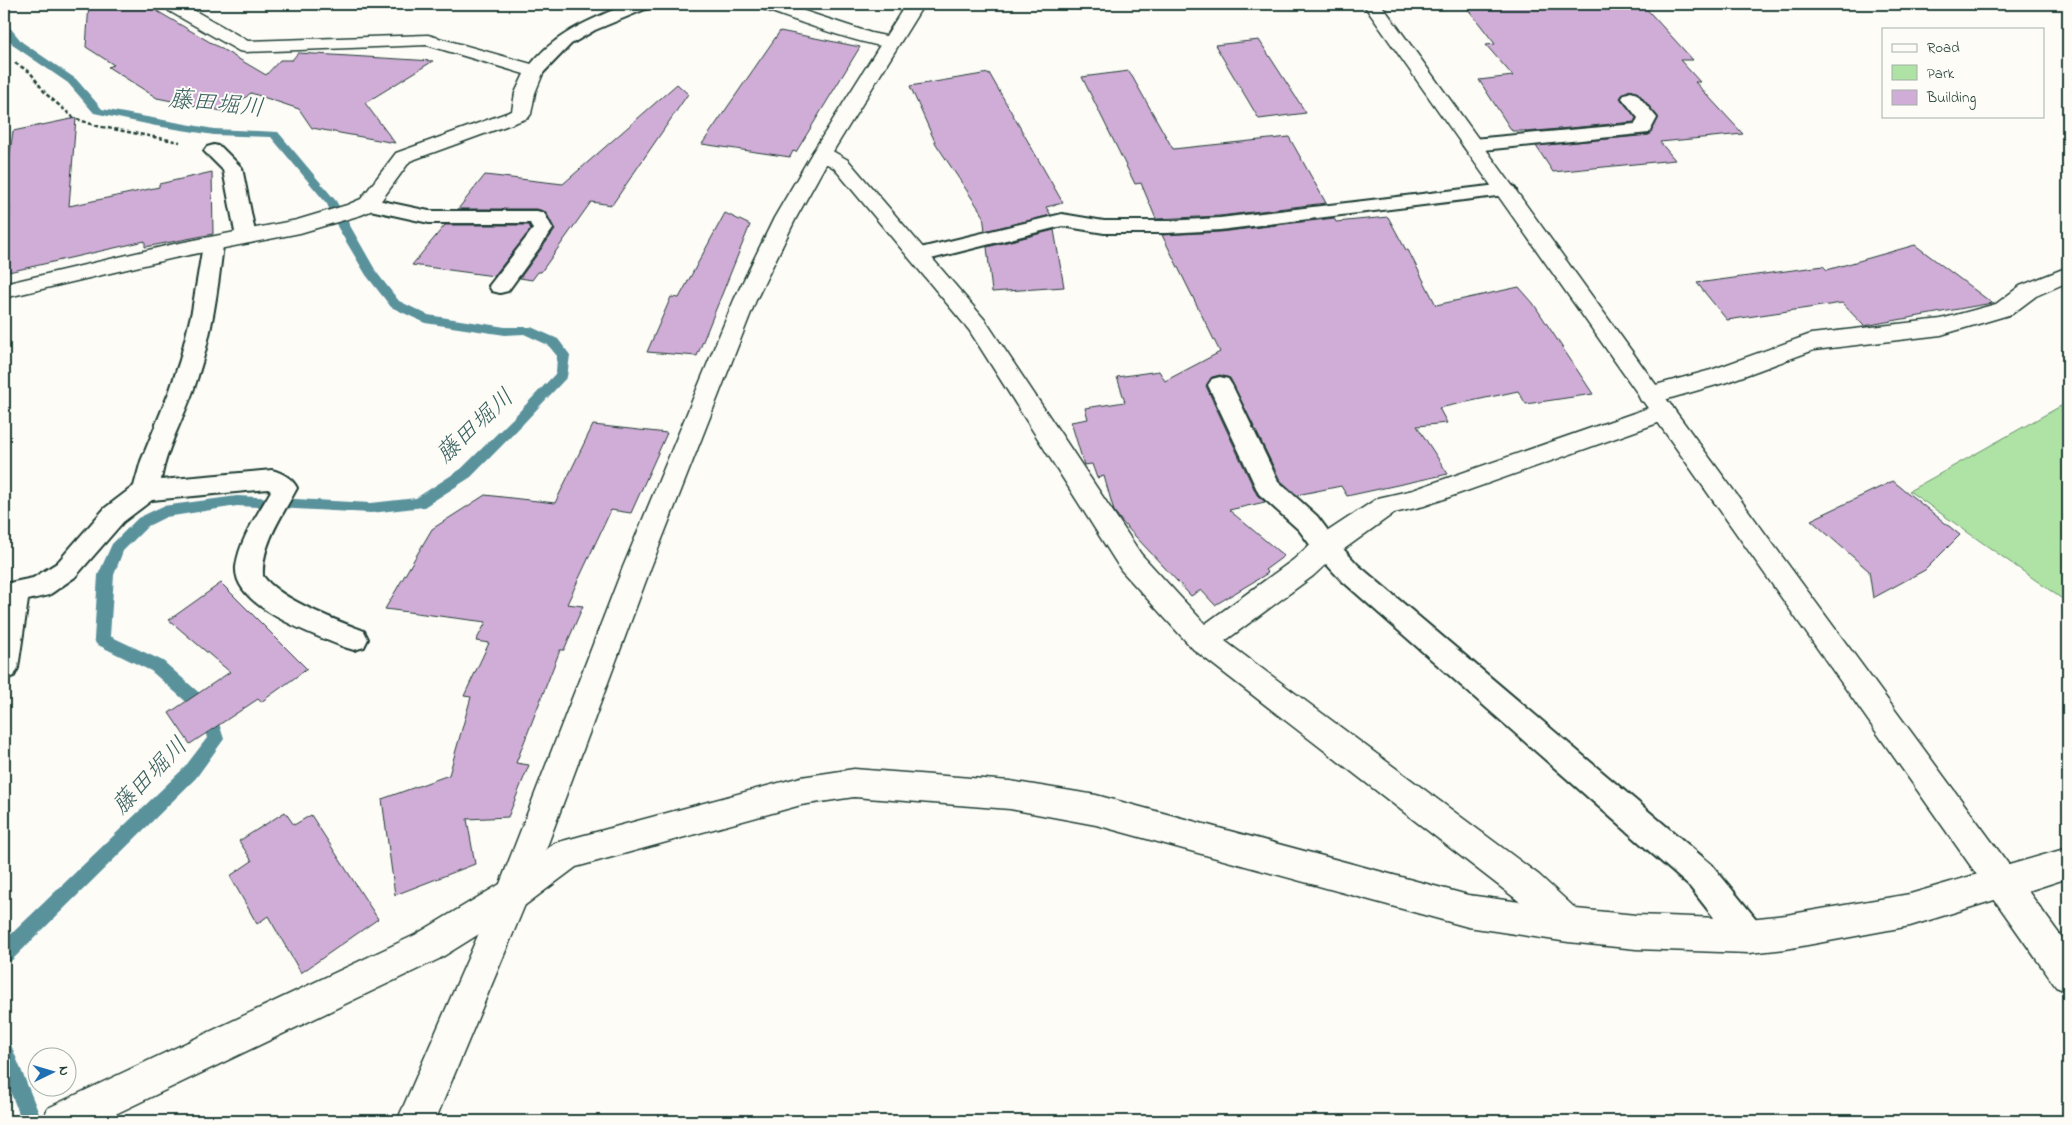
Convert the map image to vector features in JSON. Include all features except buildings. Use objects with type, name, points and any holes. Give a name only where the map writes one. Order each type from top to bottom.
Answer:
[{"type":"street","points":[[4,291],[174,251],[213,245],[300,226],[361,207],[403,157],[521,114],[524,93],[535,71],[428,40],[244,47],[175,8],[174,4]]},
{"type":"street","points":[[766,4],[866,37],[889,42]]},
{"type":"street","points":[[416,1121],[512,895],[637,567],[745,300],[785,218],[822,153],[889,42],[915,4]]},
{"type":"street","points":[[1372,4],[2068,976]]},
{"type":"street","points":[[822,153],[841,164],[977,324],[1131,562],[1203,641],[1527,886],[1568,925]]},
{"type":"street","points":[[1203,641],[1303,568],[1326,547],[1387,505],[1415,499],[1656,403],[1718,376],[1811,342],[1940,328],[2004,309],[2028,291],[2068,274]]},
{"type":"street","points":[[67,1118],[427,947],[512,895],[567,854],[801,791],[854,783],[1010,794],[1096,810],[1468,911],[1636,932],[1749,936],[1786,932],[1910,910],[2068,863]]},
{"type":"lane","points":[[535,71],[564,40],[589,26],[642,4]]},
{"type":"lane","points":[[1473,145],[1642,128],[1648,118],[1632,98]]},
{"type":"lane","points":[[214,151],[232,168],[246,237]]},
{"type":"lane","points":[[919,255],[1062,220],[1104,227],[1167,227],[1220,224],[1506,190]]},
{"type":"lane","points":[[361,207],[429,217],[537,217],[543,229],[500,286]]},
{"type":"lane","points":[[146,491],[149,470],[187,377],[206,304],[213,245]]},
{"type":"lane","points":[[1220,385],[1268,487],[1308,523],[1326,547],[1356,578],[1701,876],[1749,936]]},
{"type":"lane","points":[[4,668],[10,594],[40,587],[66,570],[114,514],[146,491],[272,479],[285,488],[250,559],[250,577],[258,590],[297,615],[354,639]]},
{"type":"path","points":[[15,63],[30,72],[46,94],[74,118],[97,126],[188,143],[214,151]]},
{"type":"green space","points":[[2068,402],[2068,603],[1909,491]]},
{"type":"waterway","name":"藤田堀川","points":[[4,26],[18,44],[72,81],[98,111],[214,132],[274,134],[332,203],[344,228],[372,275],[395,304],[425,319],[505,331],[526,330],[553,342],[564,355],[562,374],[518,421],[466,473],[419,503],[371,508],[237,501],[163,512],[143,522],[117,548],[106,575],[102,639],[157,666],[207,710],[216,739],[190,773],[4,954]]},
{"type":"waterway","name":"藤田堀川","points":[[4,1052],[32,1121]]}]
